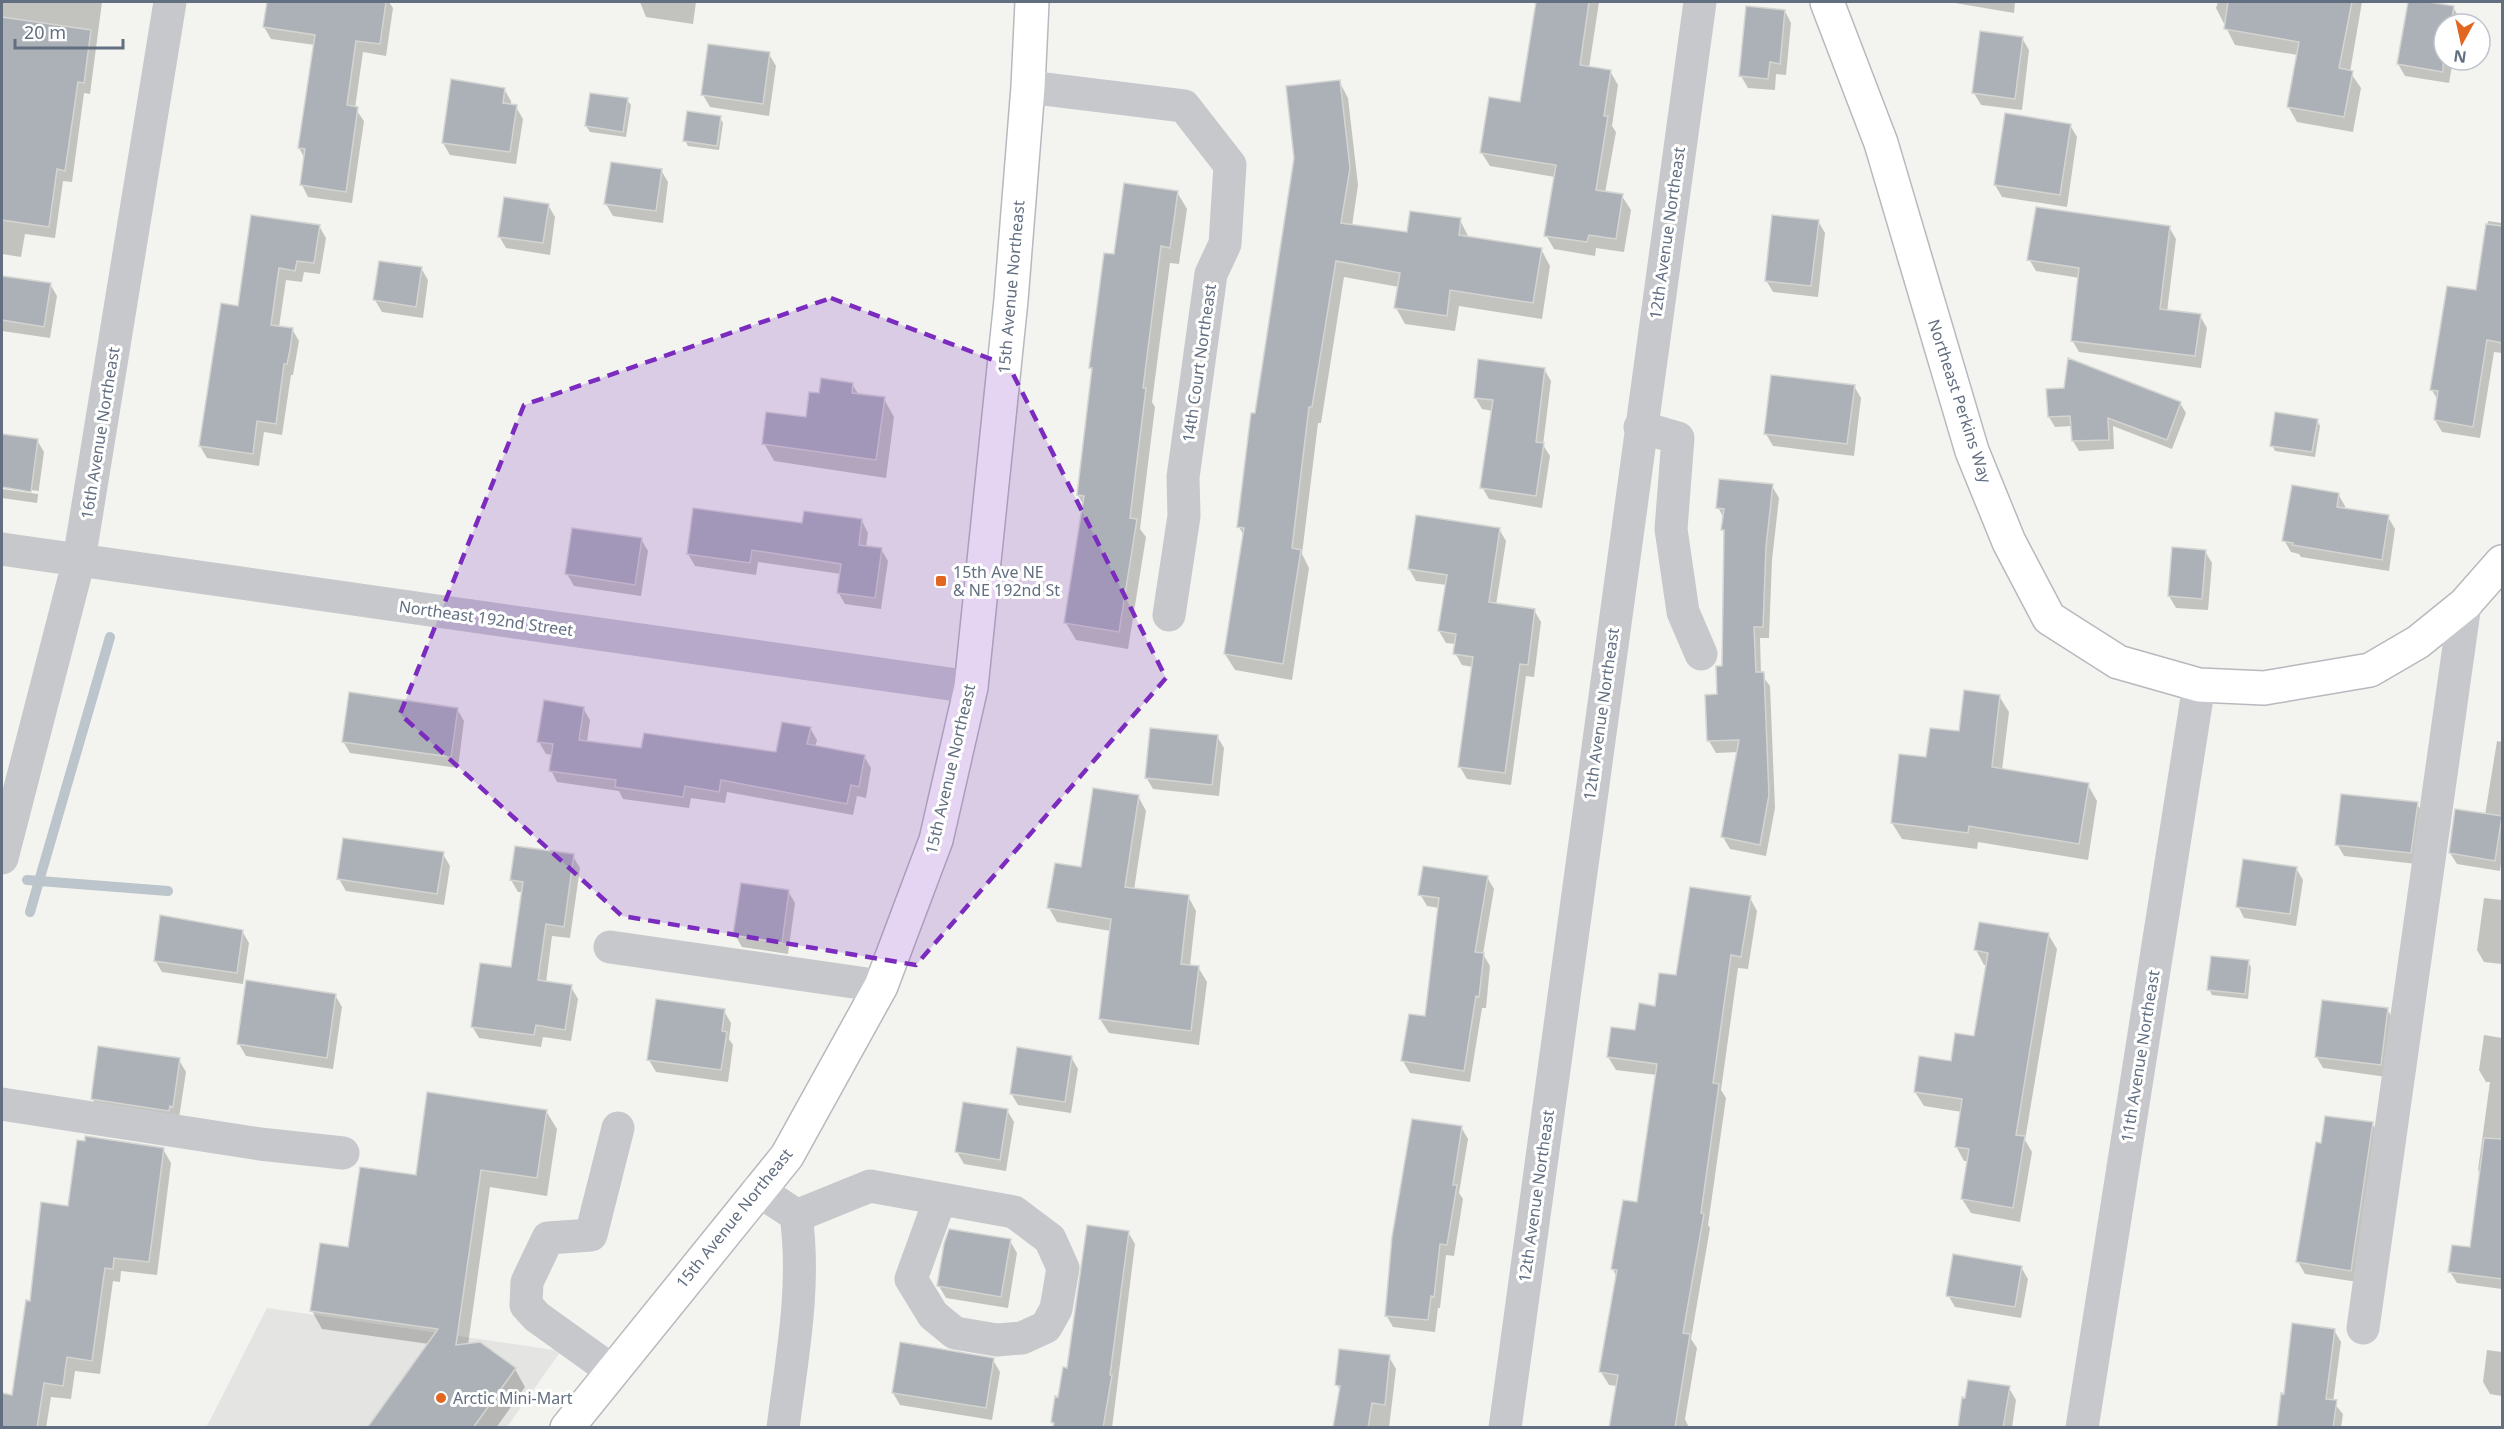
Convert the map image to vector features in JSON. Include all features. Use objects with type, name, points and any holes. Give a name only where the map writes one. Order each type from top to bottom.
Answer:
[{"type":"main road","name":"15th Avenue Northeast","points":[[567,1428],[611,1370],[786,1156],[881,986],[936,840],[971,687],[1011,300],[1028,87],[1032,2]]},
{"type":"main road","name":"Northeast Perkins Way","points":[[1827,2],[1881,143],[1972,451],[2009,542],[2049,618],[2118,662],[2199,685],[2264,688],[2370,670],[2418,642],[2465,604],[2502,562]]},
{"type":"street","name":"16th Avenue Northeast","points":[[2,858],[79,560],[170,2]]},
{"type":"street","name":"12th Avenue Northeast","points":[[1505,1428],[1640,427],[1700,2]]},
{"type":"street","name":"14th Court Northeast","points":[[1028,87],[1184,105],[1230,165],[1225,244],[1211,274],[1183,477],[1184,516],[1169,615]]},
{"type":"street","points":[[1640,427],[1678,438],[1671,529],[1683,612],[1701,654]]},
{"type":"street","name":"Northeast 192nd Street","points":[[2,549],[971,687]]},
{"type":"street","points":[[2363,1328],[2465,604]]},
{"type":"street","name":"11th Avenue Northeast","points":[[2082,1428],[2199,685]]},
{"type":"street","points":[[610,947],[881,986]]},
{"type":"street","points":[[2,1104],[260,1144],[343,1153]]},
{"type":"street","points":[[611,1370],[537,1317],[526,1305],[527,1282],[548,1238],[591,1235],[618,1128]]},
{"type":"street","points":[[796,1216],[870,1186],[1014,1212],[1050,1239],[1063,1268],[1056,1309],[1046,1327],[1022,1338],[997,1340],[955,1333],[933,1315],[911,1280],[940,1199]]},
{"type":"street","points":[[758,1190],[796,1216],[801,1254],[800,1293],[783,1428]]},
{"type":"highlighted area","points":[[831,298],[1009,366],[1166,678],[916,965],[622,916],[400,714],[524,405]]},
{"type":"shaded area","points":[[267,1308],[561,1351],[507,1427],[206,1428]]},
{"type":"building","points":[[267,2],[386,2],[380,44],[356,41],[347,105],[358,107],[346,192],[300,185],[305,149],[298,148],[315,35],[263,27]]},
{"type":"building","points":[[1536,2],[1589,2],[1580,65],[1611,70],[1604,116],[1608,116],[1596,190],[1623,194],[1616,239],[1589,235],[1587,242],[1544,236],[1556,165],[1480,153],[1489,97],[1520,102]]},
{"type":"building","points":[[2228,2],[2352,2],[2339,68],[2353,71],[2344,117],[2287,107],[2299,42],[2224,29]]},
{"type":"building","points":[[2408,2],[2429,2],[2454,6],[2453,12],[2432,12],[2432,70],[2397,64]]},
{"type":"building","points":[[1746,6],[1785,10],[1780,64],[1770,62],[1768,79],[1739,76]]},
{"type":"building","points":[[2,17],[91,30],[84,83],[78,82],[65,171],[57,169],[49,227],[2,220]]},
{"type":"building","points":[[1980,31],[2023,37],[2015,99],[1972,93]]},
{"type":"building","points":[[708,44],[770,52],[763,104],[701,95]]},
{"type":"building","points":[[451,79],[505,88],[503,103],[517,105],[510,152],[442,143]]},
{"type":"building","points":[[1340,80],[1350,168],[1341,223],[1407,232],[1410,211],[1461,218],[1459,235],[1542,248],[1533,303],[1450,290],[1447,316],[1394,308],[1400,273],[1336,261],[1312,407],[1309,407],[1292,548],[1301,550],[1283,664],[1224,654],[1244,528],[1237,527],[1251,413],[1255,413],[1294,158],[1286,86]]},
{"type":"building","points":[[590,93],[628,98],[623,132],[585,126]]},
{"type":"building","points":[[687,111],[721,116],[717,146],[683,141]]},
{"type":"building","points":[[2005,113],[2071,124],[2060,195],[1994,185]]},
{"type":"building","points":[[611,162],[662,169],[656,211],[604,204]]},
{"type":"building","points":[[1124,183],[1178,191],[1170,248],[1161,246],[1143,388],[1146,388],[1130,518],[1137,519],[1119,632],[1064,623],[1084,496],[1077,495],[1092,368],[1089,368],[1104,253],[1114,254]]},
{"type":"building","points":[[504,197],[549,204],[543,243],[498,237]]},
{"type":"building","points":[[2036,207],[2170,226],[2160,309],[2201,314],[2195,356],[2071,341],[2079,268],[2027,260]]},
{"type":"building","points":[[251,215],[320,225],[314,263],[297,261],[295,271],[279,268],[271,325],[293,328],[290,350],[287,364],[284,364],[276,424],[257,421],[253,454],[199,446],[221,303],[238,306]]},
{"type":"building","points":[[1772,215],[1819,220],[1811,286],[1765,281]]},
{"type":"building","points":[[2486,224],[2502,226],[2502,343],[2487,340],[2473,427],[2434,420],[2438,391],[2430,390],[2447,286],[2476,290]]},
{"type":"building","points":[[379,261],[422,267],[416,307],[373,300]]},
{"type":"building","points":[[2,276],[51,283],[44,327],[2,320]]},
{"type":"building","points":[[2068,358],[2181,402],[2167,440],[2108,418],[2109,440],[2072,441],[2070,416],[2048,417],[2046,389],[2064,388]]},
{"type":"building","points":[[1478,359],[1545,368],[1536,442],[1544,443],[1536,496],[1480,488],[1493,400],[1474,398]]},
{"type":"building","points":[[1771,375],[1855,385],[1847,444],[1764,434]]},
{"type":"building","points":[[821,378],[853,383],[852,393],[885,397],[876,460],[762,444],[766,412],[806,417],[809,392],[819,393]]},
{"type":"building","points":[[2275,412],[2318,419],[2312,452],[2270,446]]},
{"type":"building","points":[[2,434],[38,439],[31,492],[2,487]]},
{"type":"building","points":[[1719,479],[1773,484],[1766,547],[1763,627],[1754,627],[1756,672],[1764,672],[1769,795],[1760,845],[1721,837],[1739,740],[1707,741],[1705,695],[1717,694],[1716,666],[1722,666],[1724,530],[1721,530],[1724,509],[1716,508]]},
{"type":"building","points":[[2292,485],[2339,493],[2337,507],[2389,515],[2382,560],[2292,545],[2293,543],[2282,541]]},
{"type":"building","points":[[693,508],[802,523],[804,511],[862,519],[859,545],[882,548],[875,598],[837,593],[841,564],[752,550],[750,563],[687,554]]},
{"type":"building","points":[[1416,515],[1500,528],[1489,602],[1535,609],[1528,665],[1520,664],[1505,773],[1458,767],[1473,657],[1453,654],[1456,634],[1438,631],[1447,575],[1408,569]]},
{"type":"building","points":[[572,528],[642,538],[635,585],[565,574]]},
{"type":"building","points":[[2172,547],[2206,550],[2202,599],[2168,596]]},
{"type":"building","points":[[1964,690],[2000,695],[1992,767],[2089,783],[2079,844],[1969,826],[1968,833],[1891,823],[1899,754],[1926,757],[1930,728],[1959,731]]},
{"type":"building","points":[[349,692],[458,708],[451,757],[342,742]]},
{"type":"building","points":[[544,700],[584,707],[579,740],[641,748],[644,733],[776,752],[782,722],[811,727],[807,744],[865,755],[859,787],[851,785],[847,804],[721,780],[719,792],[685,786],[683,797],[615,787],[616,780],[549,771],[553,744],[537,742]]},
{"type":"building","points":[[1150,728],[1218,735],[1212,785],[1145,778]]},
{"type":"building","points":[[1093,788],[1139,795],[1125,887],[1189,895],[1181,964],[1199,966],[1191,1031],[1099,1019],[1111,919],[1047,908],[1055,863],[1081,867]]},
{"type":"building","points":[[2341,794],[2418,802],[2411,853],[2335,845]]},
{"type":"building","points":[[2455,809],[2502,816],[2495,861],[2449,853]]},
{"type":"building","points":[[343,838],[444,852],[437,894],[337,879]]},
{"type":"building","points":[[515,846],[574,854],[564,927],[546,924],[538,980],[572,985],[565,1030],[536,1025],[534,1035],[471,1027],[480,963],[511,967],[523,882],[510,880]]},
{"type":"building","points":[[2243,859],[2297,867],[2290,914],[2236,907]]},
{"type":"building","points":[[1423,866],[1488,876],[1475,952],[1484,953],[1479,997],[1476,996],[1464,1071],[1401,1061],[1409,1014],[1425,1016],[1439,898],[1418,895]]},
{"type":"building","points":[[741,883],[789,890],[782,943],[733,935]]},
{"type":"building","points":[[1690,887],[1751,896],[1741,957],[1731,955],[1713,1083],[1719,1084],[1701,1213],[1704,1214],[1683,1333],[1690,1334],[1675,1428],[1609,1428],[1618,1375],[1599,1372],[1617,1270],[1611,1269],[1623,1200],[1637,1202],[1657,1064],[1607,1057],[1611,1027],[1635,1030],[1639,1003],[1655,1006],[1659,973],[1676,975]]},
{"type":"building","points":[[160,915],[243,930],[237,973],[154,961]]},
{"type":"building","points":[[1979,922],[2049,933],[2016,1135],[2025,1136],[2013,1208],[1961,1199],[1969,1149],[1955,1147],[1962,1099],[1914,1092],[1919,1056],[1951,1061],[1955,1033],[1974,1036],[1988,953],[1974,950]]},
{"type":"building","points":[[2211,956],[2249,960],[2245,994],[2207,990]]},
{"type":"building","points":[[246,980],[336,994],[327,1058],[237,1044]]},
{"type":"building","points":[[656,999],[725,1009],[722,1031],[727,1032],[721,1070],[647,1060]]},
{"type":"building","points":[[2322,1000],[2388,1008],[2381,1065],[2315,1057]]},
{"type":"building","points":[[98,1046],[180,1058],[173,1107],[170,1106],[169,1111],[91,1099]]},
{"type":"building","points":[[1017,1047],[1072,1056],[1065,1102],[1010,1094]]},
{"type":"building","points":[[427,1092],[547,1110],[537,1178],[481,1170],[456,1345],[480,1342],[516,1368],[473,1428],[367,1428],[438,1329],[310,1311],[320,1243],[348,1247],[360,1167],[416,1175]]},
{"type":"building","points":[[963,1102],[1008,1109],[1000,1160],[955,1152]]},
{"type":"building","points":[[2325,1116],[2373,1122],[2351,1271],[2296,1262],[2316,1142],[2321,1143]]},
{"type":"building","points":[[1412,1119],[1462,1126],[1453,1185],[1457,1185],[1447,1245],[1440,1244],[1434,1297],[1431,1296],[1428,1320],[1385,1316],[1392,1237]]},
{"type":"building","points":[[85,1136],[164,1148],[149,1262],[114,1258],[113,1269],[105,1268],[92,1361],[67,1357],[63,1386],[44,1383],[37,1428],[2,1428],[2,1393],[12,1395],[26,1300],[30,1301],[41,1202],[68,1206],[77,1140],[85,1141]]},
{"type":"building","points":[[2484,1138],[2502,1139],[2502,1279],[2448,1272],[2452,1245],[2470,1247]]},
{"type":"building","points":[[1087,1225],[1129,1231],[1110,1375],[1112,1375],[1103,1428],[1053,1428],[1054,1423],[1051,1422],[1055,1396],[1058,1397],[1063,1367],[1067,1368]]},
{"type":"building","points":[[949,1229],[1011,1239],[1001,1297],[937,1286],[944,1244]]},
{"type":"building","points":[[1953,1254],[2022,1266],[2015,1307],[1946,1296]]},
{"type":"building","points":[[2292,1323],[2335,1329],[2326,1399],[2337,1400],[2333,1428],[2277,1428],[2281,1393],[2284,1394]]},
{"type":"building","points":[[900,1342],[994,1358],[986,1408],[892,1393]]},
{"type":"building","points":[[1339,1349],[1390,1355],[1385,1405],[1372,1403],[1368,1428],[1333,1428],[1340,1386],[1335,1385]]},
{"type":"building","points":[[1968,1380],[2010,1386],[2003,1428],[1958,1428],[1962,1397],[1965,1398]]},
{"type":"waterway","points":[[30,912],[110,637]]},
{"type":"waterway","points":[[27,880],[168,891]]},
{"type":"place","name":"15th Ave NE & NE 192nd St","points":[[941,581]]},
{"type":"place","name":"Arctic Mini-Mart","points":[[441,1398]]}]
